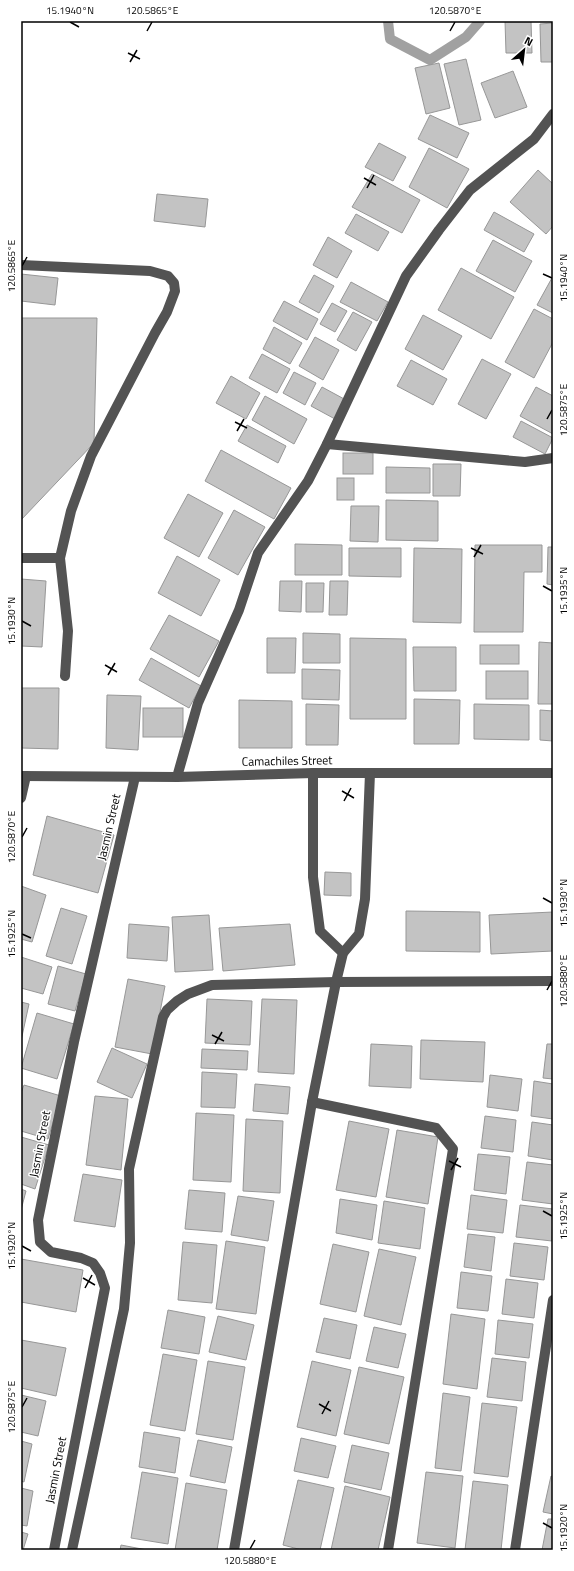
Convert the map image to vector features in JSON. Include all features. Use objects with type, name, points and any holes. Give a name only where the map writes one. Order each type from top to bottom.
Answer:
[{"type":"street","points":[[177,777],[198,703],[239,610],[258,553],[308,481],[406,276],[470,190],[534,139],[553,114]]},
{"type":"street","points":[[21,265],[150,271],[168,276],[174,283],[175,291],[168,312],[155,333],[91,456],[71,511],[60,558],[68,631],[65,676]]},
{"type":"street","points":[[327,444],[525,462],[553,458]]},
{"type":"street","points":[[21,558],[60,558]]},
{"type":"street","points":[[313,773],[313,877],[320,931],[343,953]]},
{"type":"street","name":"Camachiles Street","points":[[23,776],[177,777],[313,773],[553,773]]},
{"type":"street","points":[[234,1550],[312,1102],[336,982],[343,953],[359,934],[365,899],[370,773]]},
{"type":"street","points":[[21,798],[23,776]]},
{"type":"street","name":"Jasmin Street","points":[[54,1550],[105,1288],[100,1274],[92,1263],[81,1258],[52,1252],[40,1242],[38,1220],[74,1042],[134,777]]},
{"type":"street","points":[[72,1550],[124,1309],[130,1244],[129,1169],[163,1017],[167,1010],[188,994],[212,985],[336,982],[553,981]]},
{"type":"street","points":[[312,1102],[436,1128],[453,1149],[388,1550]]},
{"type":"street","points":[[515,1550],[553,1300]]},
{"type":"building","points":[[505,21],[531,21],[532,53],[506,53]]},
{"type":"building","points":[[553,23],[553,62],[541,62],[540,24]]},
{"type":"building","points":[[466,59],[481,120],[459,125],[444,64]]},
{"type":"building","points":[[439,63],[450,108],[426,114],[415,68]]},
{"type":"building","points":[[513,71],[527,107],[495,118],[481,83]]},
{"type":"building","points":[[430,115],[469,133],[457,158],[418,139]]},
{"type":"building","points":[[379,143],[406,157],[393,181],[365,167]]},
{"type":"building","points":[[429,148],[469,169],[447,208],[409,187]]},
{"type":"building","points":[[538,170],[553,184],[553,226],[546,234],[510,202]]},
{"type":"building","points":[[372,174],[420,200],[402,233],[352,207]]},
{"type":"building","points":[[157,194],[208,199],[205,227],[154,221]]},
{"type":"building","points":[[494,212],[534,234],[524,252],[484,230]]},
{"type":"building","points":[[356,214],[389,232],[378,251],[345,233]]},
{"type":"building","points":[[328,237],[352,251],[337,278],[313,265]]},
{"type":"building","points":[[493,240],[532,261],[515,292],[476,271]]},
{"type":"building","points":[[461,268],[514,297],[491,339],[438,310]]},
{"type":"building","points":[[21,274],[58,278],[55,305],[21,301]]},
{"type":"building","points":[[314,275],[334,286],[319,313],[299,302]]},
{"type":"building","points":[[553,276],[553,313],[537,305]]},
{"type":"building","points":[[351,282],[388,302],[377,321],[340,302]]},
{"type":"building","points":[[284,301],[318,319],[307,340],[273,321]]},
{"type":"building","points":[[332,303],[347,311],[335,332],[320,324]]},
{"type":"building","points":[[534,309],[553,319],[553,342],[534,378],[505,362]]},
{"type":"building","points":[[353,312],[372,322],[356,351],[337,340]]},
{"type":"building","points":[[423,315],[462,336],[443,370],[405,349]]},
{"type":"building","points":[[21,318],[97,318],[94,443],[21,520]]},
{"type":"building","points":[[274,327],[302,343],[290,364],[263,349]]},
{"type":"building","points":[[315,337],[339,350],[323,380],[299,366]]},
{"type":"building","points":[[262,354],[290,369],[277,393],[249,378]]},
{"type":"building","points":[[482,359],[511,374],[486,419],[458,404]]},
{"type":"building","points":[[411,360],[447,379],[433,405],[397,386]]},
{"type":"building","points":[[294,372],[316,383],[305,405],[283,393]]},
{"type":"building","points":[[231,376],[260,393],[246,419],[216,403]]},
{"type":"building","points":[[322,387],[346,400],[335,419],[311,406]]},
{"type":"building","points":[[536,387],[553,396],[553,434],[520,416]]},
{"type":"building","points":[[265,396],[307,419],[294,444],[252,420]]},
{"type":"building","points":[[521,421],[553,438],[545,454],[513,437]]},
{"type":"building","points":[[247,425],[286,446],[278,463],[238,441]]},
{"type":"building","points":[[221,450],[291,488],[274,519],[205,481]]},
{"type":"building","points":[[343,453],[373,453],[373,474],[343,474]]},
{"type":"building","points":[[433,464],[461,464],[460,496],[433,496]]},
{"type":"building","points":[[386,467],[430,468],[430,493],[386,493]]},
{"type":"building","points":[[337,478],[354,478],[354,500],[337,500]]},
{"type":"building","points":[[188,494],[223,513],[199,557],[164,538]]},
{"type":"building","points":[[386,500],[438,501],[438,541],[386,540]]},
{"type":"building","points":[[351,506],[379,506],[378,542],[350,541]]},
{"type":"building","points":[[234,510],[265,527],[238,575],[208,558]]},
{"type":"building","points":[[295,544],[342,545],[342,575],[295,575]]},
{"type":"building","points":[[475,545],[542,545],[542,572],[524,572],[523,632],[474,632]]},
{"type":"building","points":[[548,547],[553,547],[553,585],[547,584]]},
{"type":"building","points":[[349,548],[401,548],[401,577],[349,576]]},
{"type":"building","points":[[414,548],[462,549],[461,623],[413,622]]},
{"type":"building","points":[[177,556],[220,580],[201,616],[158,593]]},
{"type":"building","points":[[21,579],[46,581],[42,647],[21,646]]},
{"type":"building","points":[[280,581],[302,581],[301,612],[279,611]]},
{"type":"building","points":[[330,581],[348,581],[347,615],[329,615]]},
{"type":"building","points":[[306,583],[324,583],[323,612],[306,612]]},
{"type":"building","points":[[169,615],[219,641],[199,677],[150,649]]},
{"type":"building","points":[[303,633],[340,634],[340,663],[303,663]]},
{"type":"building","points":[[267,638],[296,638],[295,673],[267,673]]},
{"type":"building","points":[[350,638],[406,639],[406,719],[350,719]]},
{"type":"building","points":[[539,642],[553,643],[553,704],[538,704]]},
{"type":"building","points":[[480,645],[519,645],[519,664],[480,664]]},
{"type":"building","points":[[413,647],[456,647],[456,691],[414,691]]},
{"type":"building","points":[[151,658],[201,686],[189,708],[139,680]]},
{"type":"building","points":[[302,669],[340,670],[339,700],[302,699]]},
{"type":"building","points":[[486,671],[528,671],[528,699],[486,699]]},
{"type":"building","points":[[21,688],[59,688],[58,749],[21,748]]},
{"type":"building","points":[[107,695],[141,696],[138,750],[106,748]]},
{"type":"building","points":[[414,699],[460,700],[459,744],[414,744]]},
{"type":"building","points":[[239,700],[292,701],[292,748],[239,748]]},
{"type":"building","points":[[306,704],[339,705],[338,745],[306,745]]},
{"type":"building","points":[[474,704],[529,705],[529,740],[474,739]]},
{"type":"building","points":[[143,708],[183,708],[183,737],[143,737]]},
{"type":"building","points":[[540,710],[553,711],[553,741],[540,740]]},
{"type":"building","points":[[47,816],[114,835],[98,893],[33,875]]},
{"type":"building","points":[[325,872],[351,873],[351,896],[324,895]]},
{"type":"building","points":[[21,886],[46,895],[32,942],[21,939]]},
{"type":"building","points":[[61,908],[87,916],[72,964],[46,956]]},
{"type":"building","points":[[406,911],[480,912],[480,952],[406,951]]},
{"type":"building","points":[[553,912],[553,951],[491,954],[489,915]]},
{"type":"building","points":[[209,915],[213,970],[175,972],[172,917]]},
{"type":"building","points":[[129,924],[169,927],[167,961],[127,958]]},
{"type":"building","points":[[290,924],[295,965],[223,971],[219,928]]},
{"type":"building","points":[[21,957],[52,967],[43,994],[21,988]]},
{"type":"building","points":[[58,966],[86,974],[75,1011],[48,1004]]},
{"type":"building","points":[[128,979],[165,986],[152,1054],[115,1047]]},
{"type":"building","points":[[207,999],[252,1001],[250,1045],[205,1043]]},
{"type":"building","points":[[262,999],[297,1000],[294,1074],[258,1072]]},
{"type":"building","points":[[21,1002],[29,1004],[21,1041]]},
{"type":"building","points":[[37,1013],[74,1024],[57,1079],[21,1068]]},
{"type":"building","points":[[421,1040],[485,1042],[483,1082],[420,1079]]},
{"type":"building","points":[[371,1044],[412,1046],[411,1088],[369,1086]]},
{"type":"building","points":[[547,1044],[553,1044],[553,1079],[543,1078]]},
{"type":"building","points":[[112,1048],[147,1064],[132,1098],[97,1082]]},
{"type":"building","points":[[202,1049],[248,1051],[247,1070],[201,1068]]},
{"type":"building","points":[[202,1072],[237,1074],[235,1108],[201,1107]]},
{"type":"building","points":[[490,1075],[522,1079],[518,1111],[487,1107]]},
{"type":"building","points":[[534,1081],[553,1084],[553,1119],[531,1116]]},
{"type":"building","points":[[255,1084],[290,1087],[288,1114],[253,1111]]},
{"type":"building","points":[[24,1085],[61,1096],[48,1139],[21,1131],[21,1093]]},
{"type":"building","points":[[95,1096],[128,1099],[121,1170],[86,1165]]},
{"type":"building","points":[[196,1113],[234,1115],[231,1182],[193,1180]]},
{"type":"building","points":[[485,1116],[516,1120],[513,1152],[481,1148]]},
{"type":"building","points":[[246,1119],[283,1121],[280,1193],[243,1191]]},
{"type":"building","points":[[349,1121],[389,1129],[376,1197],[336,1190]]},
{"type":"building","points":[[532,1122],[553,1125],[553,1160],[528,1156]]},
{"type":"building","points":[[397,1130],[438,1137],[428,1204],[386,1197]]},
{"type":"building","points":[[21,1137],[49,1145],[35,1189],[21,1184]]},
{"type":"building","points":[[478,1154],[510,1157],[506,1194],[474,1190]]},
{"type":"building","points":[[527,1162],[553,1165],[553,1204],[522,1200]]},
{"type":"building","points":[[83,1174],[122,1180],[115,1227],[74,1221]]},
{"type":"building","points":[[21,1189],[26,1191],[21,1210]]},
{"type":"building","points":[[189,1190],[225,1193],[222,1232],[185,1229]]},
{"type":"building","points":[[471,1195],[507,1200],[503,1233],[467,1229]]},
{"type":"building","points":[[238,1196],[274,1201],[268,1241],[231,1235]]},
{"type":"building","points":[[340,1199],[377,1205],[372,1240],[336,1233]]},
{"type":"building","points":[[384,1201],[425,1208],[420,1249],[378,1243]]},
{"type":"building","points":[[520,1205],[553,1209],[552,1241],[516,1237]]},
{"type":"building","points":[[468,1234],[495,1237],[491,1271],[464,1267]]},
{"type":"building","points":[[226,1241],[265,1247],[256,1314],[216,1309]]},
{"type":"building","points":[[183,1242],[217,1245],[212,1303],[178,1300]]},
{"type":"building","points":[[514,1243],[548,1247],[544,1280],[510,1276]]},
{"type":"building","points":[[333,1244],[369,1252],[356,1312],[320,1304]]},
{"type":"building","points":[[379,1249],[416,1257],[401,1325],[364,1316]]},
{"type":"building","points":[[21,1259],[83,1270],[76,1312],[21,1302]]},
{"type":"building","points":[[461,1272],[492,1276],[488,1311],[457,1308]]},
{"type":"building","points":[[506,1279],[538,1283],[534,1318],[502,1314]]},
{"type":"building","points":[[168,1310],[205,1317],[199,1354],[161,1348]]},
{"type":"building","points":[[451,1314],[485,1319],[477,1389],[443,1384]]},
{"type":"building","points":[[218,1316],[254,1325],[246,1360],[209,1352]]},
{"type":"building","points":[[324,1318],[357,1325],[350,1359],[316,1352]]},
{"type":"building","points":[[498,1320],[533,1324],[529,1358],[495,1354]]},
{"type":"building","points":[[374,1327],[406,1334],[398,1368],[366,1361]]},
{"type":"building","points":[[21,1340],[66,1348],[56,1396],[21,1388]]},
{"type":"building","points":[[163,1354],[197,1360],[185,1431],[150,1425]]},
{"type":"building","points":[[492,1358],[526,1362],[522,1401],[487,1397]]},
{"type":"building","points":[[208,1361],[245,1367],[233,1440],[196,1434]]},
{"type":"building","points":[[312,1361],[351,1370],[336,1436],[297,1427]]},
{"type":"building","points":[[359,1367],[404,1377],[389,1444],[344,1434]]},
{"type":"building","points":[[443,1393],[470,1397],[461,1471],[435,1468]]},
{"type":"building","points":[[21,1395],[46,1401],[38,1436],[21,1432]]},
{"type":"building","points":[[482,1403],[517,1407],[508,1477],[474,1473]]},
{"type":"building","points":[[144,1432],[180,1438],[175,1473],[139,1467]]},
{"type":"building","points":[[301,1438],[336,1446],[328,1478],[294,1471]]},
{"type":"building","points":[[198,1440],[232,1447],[225,1483],[190,1476]]},
{"type":"building","points":[[21,1441],[32,1444],[24,1482],[21,1481]]},
{"type":"building","points":[[352,1445],[389,1453],[381,1490],[344,1482]]},
{"type":"building","points":[[142,1472],[178,1478],[168,1544],[131,1538]]},
{"type":"building","points":[[426,1472],[463,1476],[455,1548],[417,1543]]},
{"type":"building","points":[[551,1476],[553,1477],[553,1514],[543,1512]]},
{"type":"building","points":[[298,1480],[334,1488],[320,1550],[302,1550],[283,1545]]},
{"type":"building","points":[[473,1481],[508,1485],[501,1550],[465,1550]]},
{"type":"building","points":[[186,1483],[227,1490],[217,1550],[175,1550]]},
{"type":"building","points":[[345,1486],[390,1497],[378,1550],[331,1550]]},
{"type":"building","points":[[21,1488],[33,1491],[27,1526],[21,1525]]},
{"type":"building","points":[[548,1519],[553,1519],[553,1550],[542,1550]]},
{"type":"building","points":[[21,1532],[28,1534],[23,1550],[21,1550]]},
{"type":"building","points":[[121,1545],[147,1550],[120,1550]]},
{"type":"waterway","points":[[388,21],[390,39],[430,60],[466,37],[480,21]]}]
